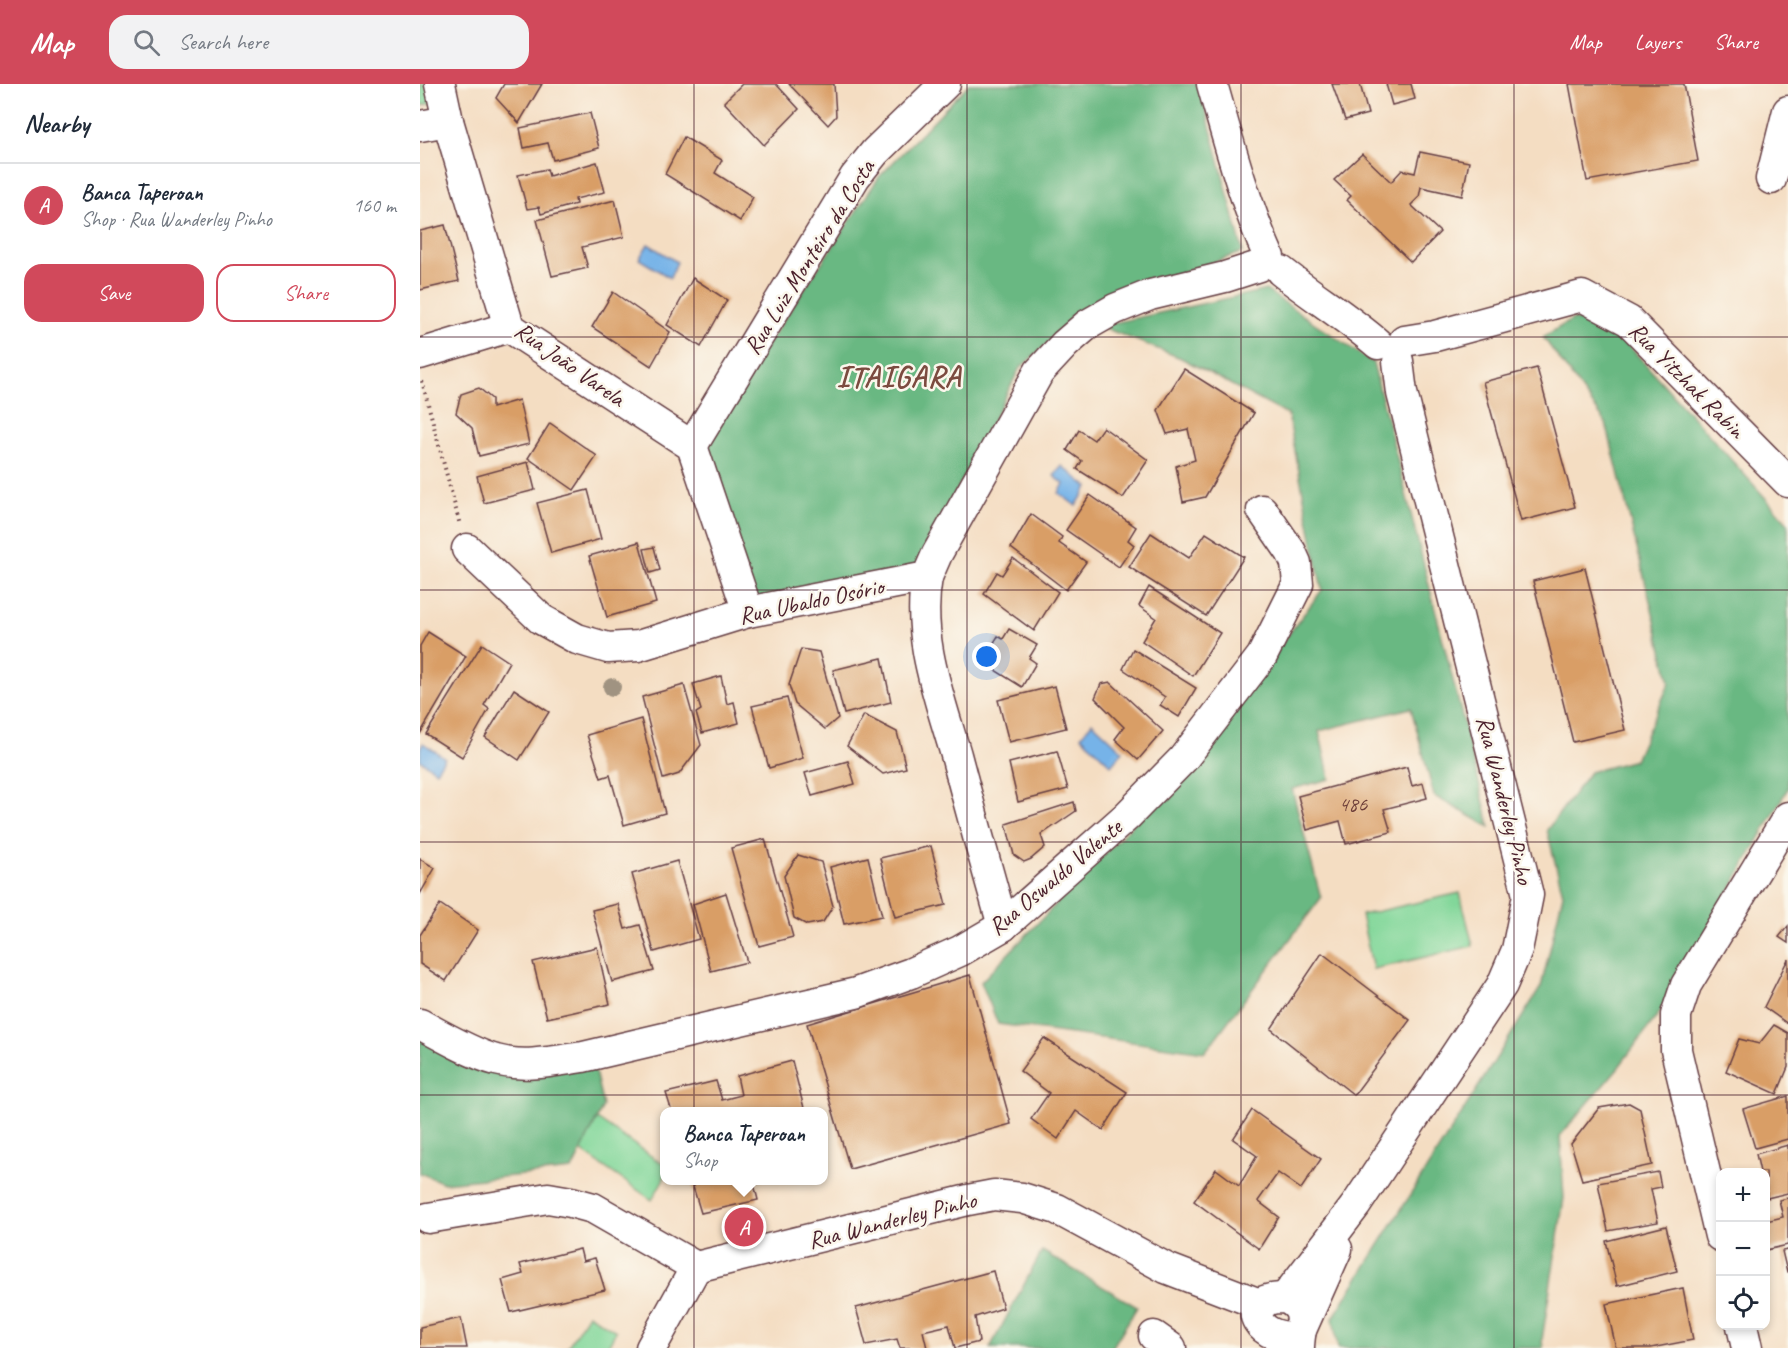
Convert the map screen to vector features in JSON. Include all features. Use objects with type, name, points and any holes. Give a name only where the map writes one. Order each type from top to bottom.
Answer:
[{"type":"street","name":"Rua João Varela","points":[[440,84],[434,124],[509,327],[692,446]]},
{"type":"street","name":"Rua Luiz Monteiro da Costa","points":[[692,446],[855,177],[875,152],[945,84]]},
{"type":"street","points":[[1212,84],[1238,177],[1268,267],[1393,349]]},
{"type":"street","points":[[1771,180],[1788,111]]},
{"type":"street","points":[[1004,926],[935,681],[924,633],[922,601],[927,577],[937,554],[1039,372],[1065,344],[1087,325],[1115,309],[1150,295],[1268,267]]},
{"type":"street","name":"Rua Yitzhak Rabin","points":[[1393,349],[1582,296],[1629,321],[1788,482]]},
{"type":"street","points":[[420,354],[509,327]]},
{"type":"street","name":"Rua Wanderley Pinho","points":[[1167,1268],[1273,1301],[1356,1205],[1502,985],[1517,950],[1528,895],[1402,393],[1393,349]]},
{"type":"street","points":[[692,446],[748,612]]},
{"type":"street","name":"Rua Oswaldo Valente","points":[[420,1024],[496,1060],[538,1064],[584,1057],[856,993],[911,974],[960,951],[1004,926],[1128,816],[1183,759],[1262,656],[1298,584],[1296,563],[1291,552],[1262,510]]},
{"type":"street","name":"Rua Ubaldo Osório","points":[[467,549],[541,620],[577,639],[608,648],[638,646],[748,612],[927,577]]},
{"type":"street","points":[[1717,1222],[1676,1050],[1676,1015],[1686,985],[1788,817]]},
{"type":"street","name":"Rua Wanderley Pinho","points":[[696,1268],[968,1200],[994,1196],[1022,1198],[1058,1209],[1167,1268],[1266,1343]]},
{"type":"street","points":[[428,1218],[548,1198],[571,1202],[593,1208],[696,1268],[651,1348]]},
{"type":"street","name":"Rua Wanderley Pinho","points":[[1300,1338],[1356,1205]]},
{"type":"street","points":[[1273,1301],[1292,1301],[1302,1314],[1300,1338],[1288,1344],[1266,1343],[1257,1331],[1255,1322],[1257,1312],[1273,1301]]},
{"type":"street","points":[[1743,1330],[1747,1348]]},
{"type":"path","points":[[420,373],[467,549]]},
{"type":"green space","points":[[420,84],[434,84],[439,101],[420,106]]},
{"type":"green space","points":[[969,84],[1199,84],[1243,252],[1093,304],[1020,368],[917,568],[760,611],[696,451],[879,177]]},
{"type":"green space","points":[[1266,290],[1373,363],[1490,827],[1434,796],[1411,708],[1319,731],[1330,779],[1292,789],[1321,898],[1205,1052],[998,1024],[981,982],[1188,767],[1322,590],[1288,415],[1181,358],[1099,326]]},
{"type":"green space","points":[[1573,319],[1612,327],[1788,523],[1788,788],[1666,1004],[1618,1068],[1560,1136],[1564,1198],[1542,1340],[1543,1348],[1338,1348],[1333,1318],[1541,987],[1563,894],[1547,830],[1590,772],[1635,760],[1670,682],[1606,423],[1543,337]]},
{"type":"green space","points":[[1460,893],[1473,946],[1373,969],[1361,915]]},
{"type":"green space","points":[[420,1037],[594,1067],[603,1106],[572,1170],[444,1183],[420,1173]]},
{"type":"green space","points":[[597,1119],[660,1162],[660,1185],[652,1200],[581,1151]]},
{"type":"green space","points":[[1042,1251],[1137,1307],[1112,1348],[990,1348]]},
{"type":"green space","points":[[588,1314],[616,1331],[607,1348],[567,1348]]},
{"type":"water","points":[[648,244],[677,262],[670,278],[639,259]]},
{"type":"water","points":[[1062,466],[1088,487],[1076,506],[1059,493],[1064,484],[1054,476]]},
{"type":"water","points":[[1092,722],[1123,751],[1111,765],[1081,736]]},
{"type":"water","points":[[423,743],[445,758],[436,771],[420,760],[420,748]]},
{"type":"building","points":[[504,84],[542,84],[519,123],[496,98]]},
{"type":"building","points":[[742,84],[776,84],[799,109],[764,145],[724,102]]},
{"type":"building","points":[[789,84],[834,84],[836,116],[828,125]]},
{"type":"building","points":[[1332,84],[1360,84],[1368,114],[1345,120]]},
{"type":"building","points":[[1386,84],[1411,84],[1415,99],[1392,105]]},
{"type":"building","points":[[1569,84],[1684,84],[1698,161],[1587,181]]},
{"type":"building","points":[[590,113],[599,148],[553,160],[548,143],[524,148],[520,128]]},
{"type":"building","points":[[684,137],[722,160],[715,173],[753,197],[740,221],[665,174]]},
{"type":"building","points":[[1420,152],[1469,162],[1462,196],[1421,187],[1419,197],[1411,205],[1440,232],[1411,262],[1347,200],[1351,196],[1334,180],[1362,154],[1391,182],[1402,170],[1415,173]]},
{"type":"building","points":[[597,162],[605,192],[575,199],[576,204],[541,214],[539,207],[527,209],[518,175],[547,169],[549,176]]},
{"type":"building","points":[[615,200],[624,237],[582,247],[588,268],[552,276],[537,220]]},
{"type":"building","points":[[445,225],[459,281],[420,290],[420,231]]},
{"type":"building","points":[[693,278],[727,300],[701,347],[667,325]]},
{"type":"building","points":[[613,292],[670,332],[651,366],[592,327]]},
{"type":"building","points":[[1537,368],[1575,507],[1521,521],[1483,382]]},
{"type":"building","points":[[1184,369],[1254,413],[1205,497],[1183,502],[1176,466],[1195,460],[1188,429],[1167,434],[1158,410]]},
{"type":"building","points":[[479,388],[492,399],[492,408],[519,400],[529,444],[479,456],[472,428],[456,413],[461,394]]},
{"type":"building","points":[[550,423],[597,456],[574,490],[528,458]]},
{"type":"building","points":[[1103,427],[1148,460],[1123,498],[1077,469],[1082,461],[1067,450],[1079,430],[1094,440]]},
{"type":"building","points":[[528,462],[535,490],[484,503],[477,476]]},
{"type":"building","points":[[588,490],[601,539],[551,553],[537,503]]},
{"type":"building","points":[[1090,495],[1136,527],[1128,540],[1134,545],[1119,567],[1066,530]]},
{"type":"building","points":[[1031,514],[1062,537],[1059,543],[1086,562],[1066,590],[1011,548]]},
{"type":"building","points":[[1151,533],[1189,558],[1206,533],[1244,557],[1206,616],[1129,567]]},
{"type":"building","points":[[639,542],[656,603],[607,617],[589,556]]},
{"type":"building","points":[[654,547],[660,570],[650,573],[644,549]]},
{"type":"building","points":[[1013,558],[1058,592],[1034,631],[984,594],[997,572],[1002,575]]},
{"type":"building","points":[[1585,568],[1625,730],[1573,742],[1533,581]]},
{"type":"building","points":[[1149,587],[1220,633],[1193,676],[1142,641],[1156,618],[1139,606]]},
{"type":"building","points":[[1009,629],[1037,645],[1029,658],[1036,663],[1022,687],[982,662],[998,636],[1003,639]]},
{"type":"building","points":[[428,632],[466,656],[420,734],[420,646]]},
{"type":"building","points":[[482,644],[509,662],[484,705],[489,709],[462,757],[426,734]]},
{"type":"building","points":[[801,649],[819,652],[838,718],[825,729],[795,704],[789,685]]},
{"type":"building","points":[[1133,649],[1196,688],[1179,717],[1160,705],[1165,697],[1123,669]]},
{"type":"building","points":[[882,658],[891,702],[844,714],[833,670]]},
{"type":"building","points":[[721,676],[727,704],[734,702],[739,723],[702,733],[696,713],[701,710],[693,684]]},
{"type":"building","points":[[1110,682],[1163,731],[1138,760],[1115,739],[1124,727],[1095,698],[1101,684]]},
{"type":"building","points":[[684,685],[701,745],[679,774],[663,779],[642,697]]},
{"type":"building","points":[[1055,686],[1066,728],[1009,742],[998,700]]},
{"type":"building","points":[[514,689],[549,712],[519,760],[485,737]]},
{"type":"building","points":[[787,698],[803,758],[769,768],[752,706]]},
{"type":"building","points":[[864,715],[897,732],[906,768],[883,774],[847,746]]},
{"type":"building","points":[[641,719],[665,813],[624,825],[610,775],[601,778],[587,735]]},
{"type":"building","points":[[1057,751],[1068,789],[1018,802],[1009,763]]},
{"type":"building","points":[[848,761],[855,784],[812,796],[805,773]]},
{"type":"building","points":[[1407,767],[1412,786],[1423,783],[1427,798],[1384,809],[1391,832],[1346,844],[1340,821],[1307,830],[1298,796]]},
{"type":"building","points":[[1074,802],[1076,811],[1041,835],[1045,847],[1024,862],[1014,855],[1006,824]]},
{"type":"building","points":[[765,839],[793,937],[759,946],[731,848]]},
{"type":"building","points":[[931,846],[946,905],[895,917],[880,858]]},
{"type":"building","points":[[798,855],[821,862],[833,906],[823,922],[807,925],[794,918],[784,876]]},
{"type":"building","points":[[868,857],[882,916],[844,924],[830,867]]},
{"type":"building","points":[[420,859],[435,868],[420,894]]},
{"type":"building","points":[[677,861],[699,939],[654,952],[632,874]]},
{"type":"building","points":[[726,893],[747,962],[711,971],[693,904]]},
{"type":"building","points":[[440,904],[478,930],[446,981],[420,964],[420,935]]},
{"type":"building","points":[[618,904],[625,929],[640,925],[654,971],[612,982],[592,910]]},
{"type":"building","points":[[1788,926],[1788,943],[1779,937]]},
{"type":"building","points":[[597,947],[610,1004],[547,1018],[533,962]]},
{"type":"building","points":[[1322,953],[1410,1020],[1354,1095],[1271,1029]]},
{"type":"building","points":[[1788,959],[1788,1024],[1764,1007]]},
{"type":"building","points":[[970,975],[1011,1124],[850,1169],[807,1024]]},
{"type":"building","points":[[1774,1025],[1788,1033],[1788,1067],[1777,1094],[1726,1071],[1739,1039],[1759,1044]]},
{"type":"building","points":[[1044,1038],[1127,1092],[1103,1130],[1076,1111],[1058,1139],[1031,1119],[1049,1093],[1020,1071]]},
{"type":"building","points":[[792,1061],[804,1107],[670,1107],[666,1093],[716,1081],[722,1100],[741,1095],[737,1076]]},
{"type":"building","points":[[1788,1096],[1788,1139],[1755,1148],[1743,1109]]},
{"type":"building","points":[[1629,1103],[1640,1109],[1652,1165],[1582,1180],[1571,1144],[1599,1108]]},
{"type":"building","points":[[1252,1110],[1321,1159],[1301,1189],[1278,1173],[1258,1201],[1279,1217],[1259,1249],[1194,1201],[1216,1169],[1239,1186],[1257,1156],[1233,1139]]},
{"type":"building","points":[[1788,1145],[1788,1193],[1770,1197],[1770,1168],[1759,1168],[1756,1154]]},
{"type":"building","points":[[1658,1172],[1661,1187],[1651,1189],[1658,1222],[1608,1231],[1598,1183]]},
{"type":"building","points":[[693,1185],[754,1185],[758,1200],[701,1213]]},
{"type":"building","points":[[1788,1198],[1788,1245],[1770,1249],[1770,1220],[1783,1217],[1779,1200]]},
{"type":"building","points":[[1666,1226],[1677,1271],[1617,1286],[1606,1241]]},
{"type":"building","points":[[580,1249],[583,1261],[595,1258],[605,1290],[511,1312],[502,1280],[523,1274],[520,1264]]},
{"type":"building","points":[[1788,1250],[1788,1272],[1787,1272],[1782,1251]]},
{"type":"building","points":[[993,1271],[1003,1308],[975,1317],[979,1342],[955,1348],[949,1325],[923,1331],[927,1348],[900,1348],[897,1339],[866,1345],[856,1308]]},
{"type":"building","points":[[1683,1288],[1693,1340],[1651,1348],[1616,1348],[1606,1304]]},
{"type":"building","points":[[461,1318],[467,1348],[420,1348],[420,1327]]},
{"type":"place","name":"Banca Taperoan","points":[[744,1227]]},
{"type":"district","name":"ITAIGARA","points":[[899,377]]}]
